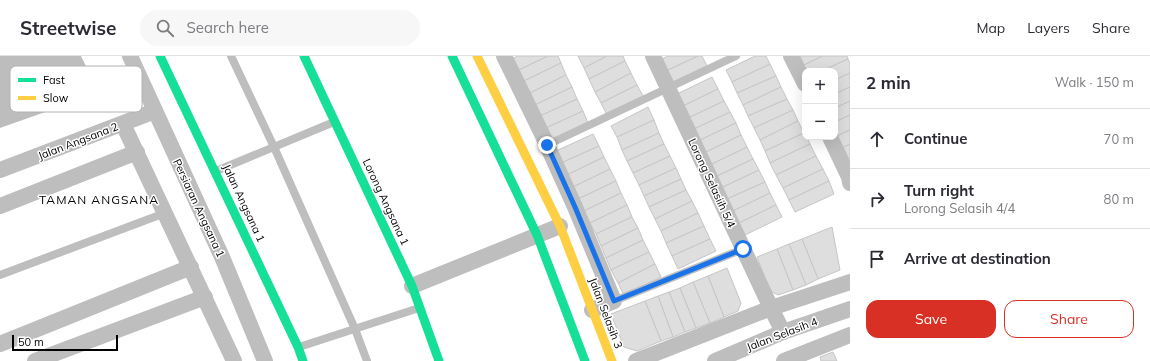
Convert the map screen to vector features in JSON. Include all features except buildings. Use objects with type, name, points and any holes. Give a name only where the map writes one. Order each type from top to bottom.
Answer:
[{"type":"street","name":"Persiaran Angsana 1","points":[[130,56],[135,66]]},
{"type":"street","name":"Jalan Angsana 1","points":[[160,56],[216,172],[298,347],[303,361]]},
{"type":"street","name":"Lorong Angsana 1","points":[[304,56],[412,286],[439,361]]},
{"type":"street","points":[[452,56],[537,235],[585,361]]},
{"type":"street","name":"Jalan Selasih 3","points":[[477,56],[560,226],[612,361]]},
{"type":"street","points":[[504,56],[575,207],[614,301],[592,310]]},
{"type":"street","name":"Lorong Selasiih 5/4","points":[[653,56],[783,332]]},
{"type":"street","points":[[791,56],[802,78]]},
{"type":"street","name":"Persiaran Angsana 1","points":[[142,82],[222,257],[265,361]]},
{"type":"street","name":"Jalan Angsana 2","points":[[0,170],[155,111]]},
{"type":"street","points":[[124,124],[234,361]]},
{"type":"street","points":[[831,140],[850,178],[850,183]]},
{"type":"street","points":[[0,206],[137,152]]},
{"type":"street","points":[[412,286],[560,226]]},
{"type":"street","points":[[0,344],[191,267]]},
{"type":"street","points":[[636,361],[771,308],[850,282]]},
{"type":"street","points":[[35,361],[205,297]]},
{"type":"street","name":"Jalan Selasih 4","points":[[715,361],[783,332],[850,309]]},
{"type":"street","points":[[784,361],[850,335]]},
{"type":"lane","points":[[230,56],[274,147],[355,329],[367,361]]},
{"type":"lane","points":[[547,145],[736,56]]},
{"type":"lane","points":[[216,172],[335,122]]},
{"type":"lane","points":[[0,275],[165,213]]},
{"type":"lane","points":[[614,301],[743,249]]},
{"type":"lane","points":[[298,347],[420,308]]},
{"type":"shaded area","points":[[0,56],[81,56],[86,66],[10,66],[10,112],[45,112],[0,128]]},
{"type":"traffic: fast","points":[[160,56],[298,347],[303,361]]},
{"type":"traffic: fast","points":[[304,56],[412,286],[439,361]]},
{"type":"traffic: fast","points":[[452,56],[537,235],[585,361]]},
{"type":"traffic: slow","points":[[477,56],[560,226],[612,361]]},
{"type":"district","name":"TAMAN ANGSANA","points":[[99,200]]},
{"type":"route","points":[[547,145],[575,207],[614,301],[743,249]]}]
